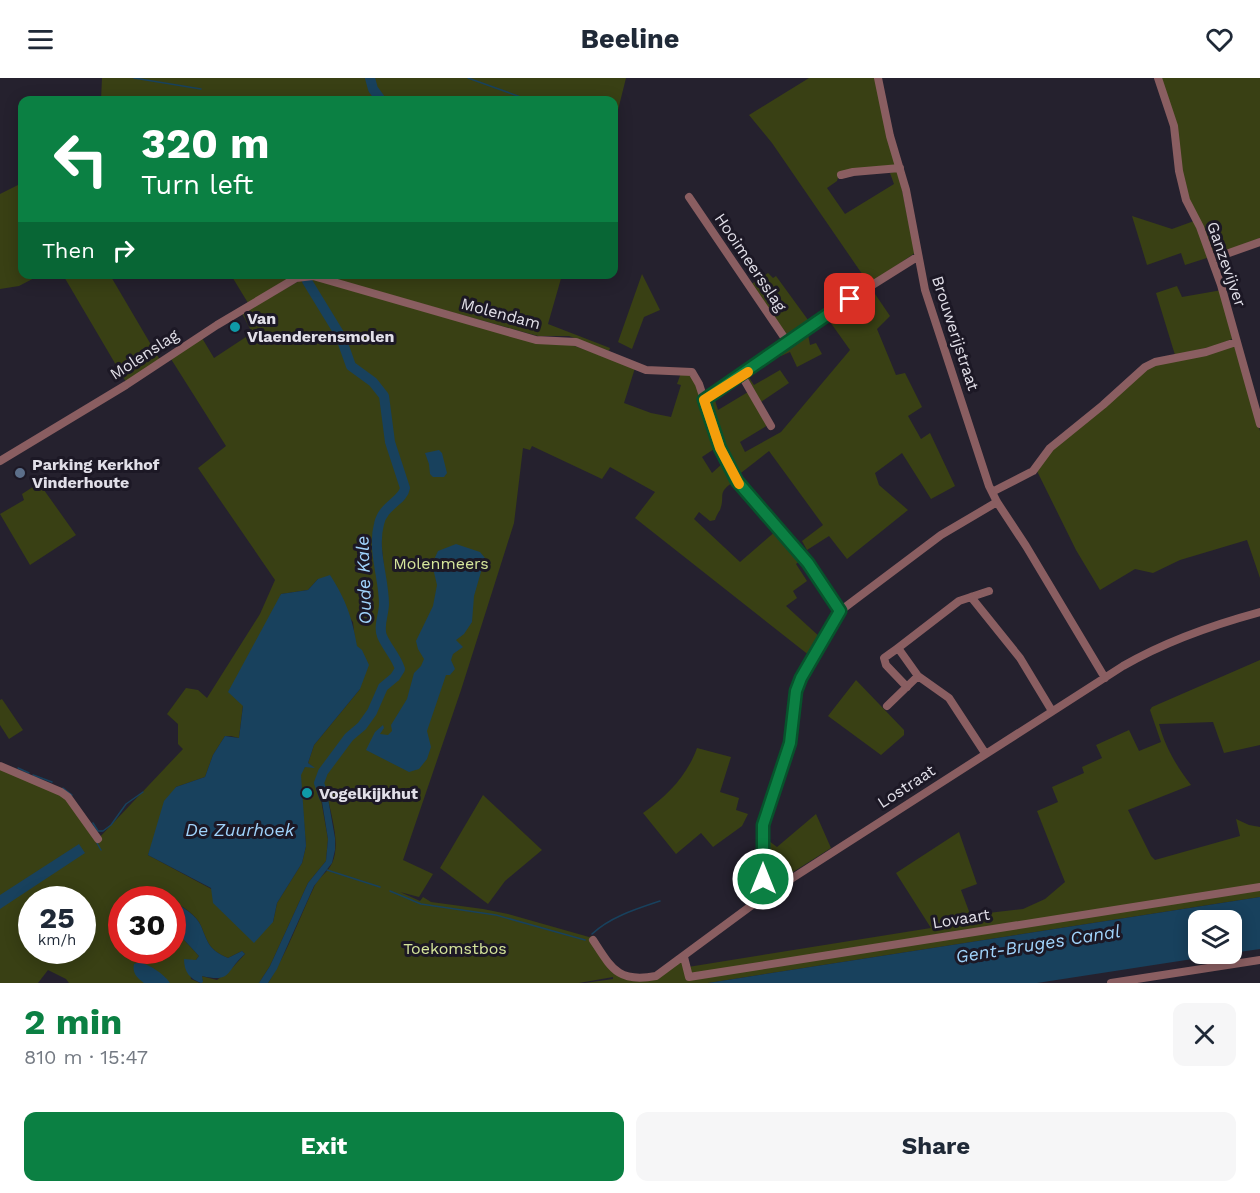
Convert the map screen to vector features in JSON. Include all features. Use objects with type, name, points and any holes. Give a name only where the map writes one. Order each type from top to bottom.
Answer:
[{"type":"street","name":"Brouwerijstraat","points":[[878,78],[890,136],[900,168],[925,290],[992,492],[1105,678]]},
{"type":"street","name":"Ganzevijver","points":[[1158,78],[1174,126],[1179,171],[1186,200],[1224,293],[1260,424]]},
{"type":"street","points":[[841,175],[900,168]]},
{"type":"street","name":"Hooimeersslag","points":[[689,197],[788,343]]},
{"type":"street","points":[[1212,259],[1260,242]]},
{"type":"street","points":[[840,611],[808,563],[737,481],[720,448],[704,400],[917,257]]},
{"type":"street","name":"Molenslag","points":[[0,461],[126,385],[217,325],[301,279]]},
{"type":"street","name":"Molendam","points":[[317,279],[536,340],[576,342],[646,370],[692,372],[704,400]]},
{"type":"street","points":[[992,492],[1033,471],[1050,448],[1103,405],[1144,367],[1155,362],[1206,352],[1236,342]]},
{"type":"street","points":[[742,376],[771,426]]},
{"type":"street","points":[[763,897],[763,825],[790,743],[796,691],[801,678],[840,611],[948,530],[997,502]]},
{"type":"street","points":[[907,687],[886,664],[884,658],[959,601],[988,591]]},
{"type":"street","points":[[971,597],[1020,658],[1052,711]]},
{"type":"street","name":"Lostraat","points":[[593,940],[613,971],[624,978],[639,979],[656,976],[763,897],[985,753],[1134,660],[1200,630],[1260,612]]},
{"type":"street","points":[[898,648],[918,676],[949,698],[985,753]]},
{"type":"street","points":[[887,706],[918,676]]},
{"type":"street","points":[[0,766],[68,797],[98,839]]},
{"type":"street","name":"Lovaart","points":[[684,957],[689,977],[1260,887]]},
{"type":"street","points":[[1111,983],[1260,960]]},
{"type":"green space","points":[[102,78],[626,78],[618,110],[618,96],[101,96]]},
{"type":"green space","points":[[809,78],[875,78],[896,165],[840,172],[837,181],[827,188],[845,214],[894,184],[890,173],[898,171],[915,253],[869,284],[772,143],[749,115]]},
{"type":"green space","points":[[1161,78],[1260,78],[1260,238],[1218,254],[1213,252],[1189,200]]},
{"type":"green space","points":[[18,185],[18,279],[32,279],[19,286],[0,289],[0,194]]},
{"type":"green space","points":[[1132,216],[1172,229],[1194,221],[1210,257],[1185,265],[1181,253],[1147,265]]},
{"type":"green space","points":[[768,273],[773,278],[776,276],[811,324],[795,336],[789,337],[750,285]]},
{"type":"green space","points":[[642,274],[660,310],[644,317],[632,349],[618,342]]},
{"type":"green space","points":[[65,279],[112,279],[160,360],[126,382]]},
{"type":"green space","points":[[233,279],[288,279],[248,303]]},
{"type":"green space","name":"Toekomstbos","points":[[311,279],[532,341],[564,342],[635,368],[624,403],[651,413],[671,417],[681,385],[677,384],[681,373],[694,377],[717,447],[702,457],[712,473],[723,463],[733,482],[723,492],[722,505],[715,520],[710,521],[699,512],[694,519],[740,562],[777,530],[802,559],[796,564],[807,581],[793,591],[797,598],[786,606],[821,638],[810,656],[635,518],[655,492],[610,467],[602,479],[532,446],[530,450],[523,448],[514,523],[461,690],[403,860],[433,874],[419,897],[400,892],[420,901],[423,897],[431,902],[508,914],[592,936],[609,968],[648,978],[684,957],[688,967],[931,928],[896,873],[959,832],[977,884],[961,890],[973,922],[990,920],[988,913],[1023,909],[1045,899],[1065,882],[1037,811],[1058,802],[1052,787],[1084,773],[1082,767],[1102,758],[1096,745],[1129,730],[1139,751],[1161,742],[1150,710],[1152,707],[1260,660],[1260,745],[1224,753],[1213,722],[1159,724],[1172,756],[1191,785],[1128,810],[1155,860],[1240,836],[1236,819],[1260,827],[1260,897],[708,983],[585,983],[613,979],[613,977],[579,983],[268,983],[287,948],[314,887],[334,859],[335,838],[327,793],[320,794],[328,839],[326,861],[308,883],[270,966],[259,983],[201,983],[203,981],[201,976],[217,980],[245,954],[242,951],[228,958],[213,949],[201,926],[186,910],[186,886],[108,886],[108,964],[186,964],[186,942],[199,956],[196,960],[189,961],[191,979],[200,983],[69,983],[66,979],[48,970],[38,983],[0,983],[0,767],[67,798],[97,840],[183,749],[178,744],[178,724],[167,714],[186,688],[198,690],[207,698],[260,614],[275,580],[198,468],[226,446],[171,359],[202,338],[214,358],[252,333],[242,313],[301,280],[337,336],[346,356],[349,353],[338,327],[315,292]],"holes":[[[403,489],[405,499],[387,511],[380,531],[388,604],[382,605],[375,555],[376,528],[383,508]],[[318,579],[353,622],[360,689],[314,745],[308,763],[313,767],[305,767],[300,775],[306,846],[302,863],[277,903],[273,922],[148,855],[176,787],[205,777],[213,755],[225,736],[239,738],[243,705],[281,594],[308,590]]]},
{"type":"green space","points":[[332,279],[561,279],[548,324],[610,348],[609,351],[569,336],[538,336]]},
{"type":"green space","points":[[1177,286],[1182,297],[1222,290],[1232,339],[1215,346],[1175,355],[1156,293]]},
{"type":"green space","points":[[871,288],[890,316],[877,329],[896,375],[905,373],[922,407],[908,416],[921,439],[930,433],[955,486],[931,499],[902,453],[875,473],[879,485],[908,510],[847,559],[829,536],[807,550],[802,541],[823,525],[769,451],[737,476],[707,402],[714,397],[718,410],[748,392],[768,425],[740,442],[745,452],[781,432],[850,350],[828,319],[808,334],[810,345],[816,343],[822,354],[797,367],[790,352],[781,356],[780,354],[750,376],[754,385],[780,370],[789,383],[761,402],[746,375]]},
{"type":"green space","points":[[1234,345],[1260,431],[1260,578],[1247,540],[1180,560],[1153,573],[1135,569],[1100,590],[1076,550],[1036,469],[1046,453],[1151,366]]},
{"type":"green space","points":[[39,483],[76,535],[30,565],[0,514],[24,500],[22,494]]},
{"type":"green space","points":[[856,680],[904,730],[904,735],[881,755],[828,716]]},
{"type":"green space","points":[[2,699],[23,730],[9,739],[0,725],[0,700]]},
{"type":"green space","points":[[697,748],[731,757],[720,792],[739,798],[736,810],[748,814],[742,826],[713,847],[701,833],[676,854],[643,813],[675,785],[688,768]]},
{"type":"green space","points":[[483,795],[542,850],[505,881],[488,904],[440,868]]},
{"type":"green space","points":[[816,814],[831,848],[768,888],[766,886],[765,838],[777,847]]},
{"type":"water","points":[[439,450],[442,453],[447,473],[444,477],[433,477],[430,474],[425,453]]},
{"type":"water","name":"Molenmeers","points":[[456,544],[480,552],[485,558],[474,596],[472,622],[464,634],[456,640],[463,647],[453,654],[451,660],[455,669],[450,675],[446,675],[427,731],[431,747],[427,759],[419,769],[409,772],[366,750],[375,732],[383,725],[384,728],[380,734],[388,735],[392,731],[391,725],[407,699],[414,673],[424,659],[416,641],[433,606],[437,585],[432,564],[438,551]]},
{"type":"water","name":"De Zuurhoek","points":[[330,575],[348,609],[357,646],[362,650],[369,665],[360,689],[314,745],[308,763],[315,768],[305,767],[301,775],[306,846],[302,863],[277,903],[273,922],[254,943],[213,903],[211,888],[148,855],[164,801],[176,787],[205,777],[213,755],[225,736],[239,738],[243,706],[228,692],[281,594],[308,590],[318,579]]},
{"type":"water","points":[[319,783],[327,793],[335,838],[332,863],[314,886],[277,969],[268,983],[259,983],[270,966],[308,883],[326,861],[328,839]]},
{"type":"water","points":[[79,844],[85,853],[35,886],[18,886],[18,897],[0,909],[0,895]]},
{"type":"water","name":"Gent-Bruges Canal","points":[[1260,897],[1260,949],[1242,952],[1242,910],[1188,910],[1188,960],[1037,983],[708,983]]},
{"type":"water","points":[[186,910],[196,919],[210,945],[217,952],[228,958],[242,951],[245,954],[224,977],[202,976],[203,982],[201,983],[188,974],[185,964],[186,959],[196,960],[199,956],[186,942]]},
{"type":"water","points":[[134,964],[148,965],[170,983],[144,983],[137,977]]},
{"type":"waterway","points":[[134,78],[201,89]]},
{"type":"waterway","name":"Oude Kale","points":[[370,78],[378,96]]},
{"type":"waterway","points":[[468,78],[518,96]]},
{"type":"waterway","name":"Oude Kale","points":[[307,281],[340,335],[351,366],[373,382],[384,396],[390,442],[405,488],[401,496],[384,512],[377,534],[384,604],[381,632],[400,669],[395,677],[383,687],[372,712],[362,726],[349,737],[323,772],[319,783],[324,797]]},
{"type":"waterway","points":[[18,768],[29,773]]},
{"type":"waterway","points":[[33,775],[52,782]]},
{"type":"waterway","points":[[63,788],[72,795]]},
{"type":"waterway","points":[[93,823],[98,831],[103,831],[111,825],[126,804],[143,792]]},
{"type":"waterway","points":[[97,843],[101,850]]},
{"type":"waterway","points":[[327,870],[380,887]]},
{"type":"waterway","points":[[390,891],[421,904],[496,915],[585,940]]},
{"type":"waterway","points":[[592,934],[615,918],[660,901]]},
{"type":"slow traffic","points":[[739,484],[728,466],[712,429],[704,400],[748,372]]},
{"type":"place","name":"Van Vlaenderensmolen","points":[[235,327]]},
{"type":"place","name":"Parking Kerkhof Vinderhoute","points":[[20,473]]},
{"type":"place","name":"Vogelkijkhut","points":[[307,793]]},
{"type":"route","points":[[763,879],[763,825],[779,775],[786,761],[793,726],[796,691],[801,678],[840,611],[808,563],[737,481],[712,429],[704,400],[727,387],[850,299]]}]
